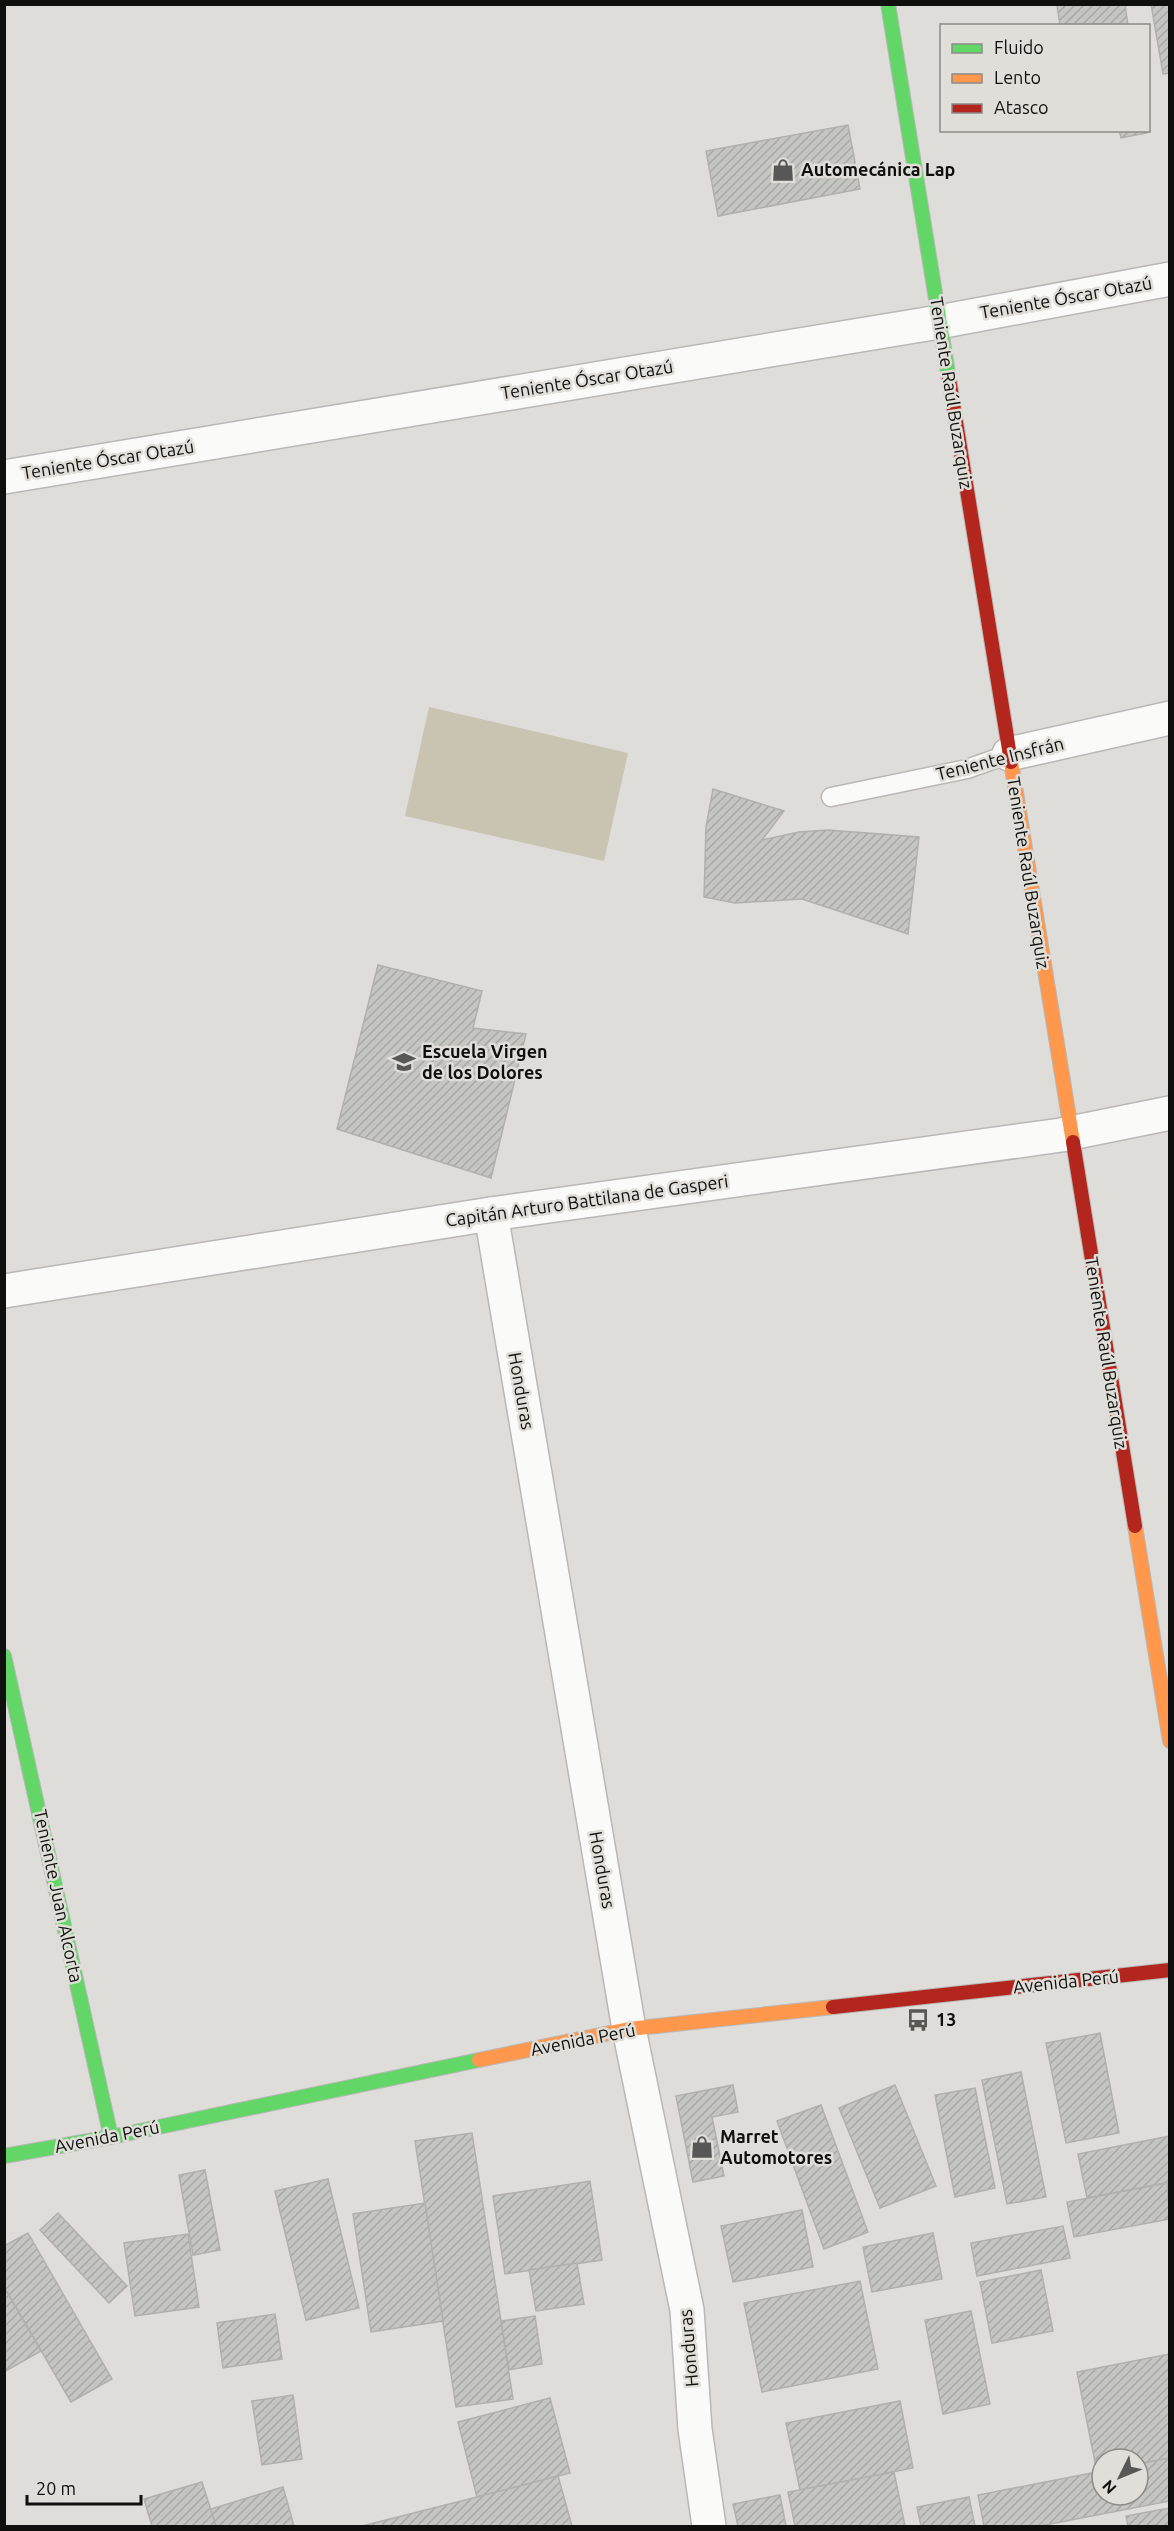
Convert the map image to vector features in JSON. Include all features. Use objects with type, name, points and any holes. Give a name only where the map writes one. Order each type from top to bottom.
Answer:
[{"type":"street","name":"Teniente Raúl Buzarquiz","points":[[888,4],[1170,1742]]},
{"type":"street","name":"Teniente Óscar Otazú","points":[[4,477],[939,322],[1170,279]]},
{"type":"street","name":"Teniente Insfrán","points":[[1009,754],[1170,718]]},
{"type":"street","name":"Capitán Arturo Battilana de Gasperi","points":[[4,1290],[491,1214],[1071,1133],[1170,1113]]},
{"type":"street","name":"Honduras","points":[[491,1214],[629,2029],[687,2310],[695,2429],[709,2526]]},
{"type":"street","name":"Teniente Juan Alcorta","points":[[4,1656],[9,1694],[111,2137]]},
{"type":"street","name":"Avenida Perú","points":[[4,2156],[111,2137],[629,2029],[1170,1970]]},
{"type":"lane","name":"Teniente Insfrán","points":[[831,797],[967,769],[1009,754]]},
{"type":"shaded area","points":[[429,707],[628,753],[604,861],[405,816]]},
{"type":"building","points":[[1125,4],[1128,24],[1060,24],[1057,5]]},
{"type":"building","points":[[1151,4],[1170,4],[1170,73],[1163,74]]},
{"type":"building","name":"Automecánica Lap","points":[[848,125],[860,189],[718,216],[706,151]]},
{"type":"building","points":[[1120,132],[1147,132],[1147,133],[1121,138]]},
{"type":"building","points":[[713,789],[784,811],[762,840],[799,832],[828,830],[919,837],[908,934],[802,899],[735,903],[704,897],[706,827]]},
{"type":"building","name":"Escuela Virgen de los Dolores","points":[[378,965],[482,991],[473,1028],[526,1034],[491,1178],[337,1129]]},
{"type":"building","points":[[1100,2033],[1119,2133],[1066,2143],[1046,2043]]},
{"type":"building","points":[[1021,2072],[1046,2197],[1007,2204],[982,2080]]},
{"type":"building","name":"Marret Automotores","points":[[733,2085],[738,2112],[712,2117],[724,2176],[693,2182],[676,2096]]},
{"type":"building","points":[[895,2085],[936,2186],[880,2208],[839,2108]]},
{"type":"building","points":[[975,2088],[995,2188],[955,2197],[935,2095]]},
{"type":"building","points":[[821,2105],[868,2232],[824,2249],[777,2121]]},
{"type":"building","points":[[472,2133],[513,2399],[456,2407],[415,2141]]},
{"type":"building","points":[[1170,2136],[1170,2182],[1087,2198],[1078,2154]]},
{"type":"building","points":[[205,2170],[220,2250],[193,2255],[179,2175]]},
{"type":"building","points":[[328,2179],[359,2308],[306,2320],[275,2191]]},
{"type":"building","points":[[590,2181],[602,2260],[505,2274],[493,2196]]},
{"type":"building","points":[[1167,2183],[1170,2219],[1074,2237],[1067,2202]]},
{"type":"building","points":[[425,2203],[443,2321],[371,2332],[353,2214]]},
{"type":"building","points":[[802,2210],[813,2267],[733,2282],[721,2226]]},
{"type":"building","points":[[58,2213],[127,2286],[109,2303],[40,2230]]},
{"type":"building","points":[[1063,2226],[1070,2258],[977,2276],[971,2243]]},
{"type":"building","points":[[28,2233],[112,2379],[71,2402],[4,2287],[4,2246]]},
{"type":"building","points":[[933,2233],[942,2279],[872,2292],[863,2247]]},
{"type":"building","points":[[188,2234],[199,2307],[135,2316],[124,2243]]},
{"type":"building","points":[[577,2263],[584,2304],[536,2311],[529,2270]]},
{"type":"building","points":[[1041,2270],[1053,2331],[992,2343],[980,2282]]},
{"type":"building","points":[[860,2281],[878,2369],[762,2392],[744,2303]]},
{"type":"building","points":[[4,2287],[41,2351],[4,2372]]},
{"type":"building","points":[[971,2311],[990,2404],[943,2414],[925,2320]]},
{"type":"building","points":[[275,2314],[282,2359],[223,2368],[217,2323]]},
{"type":"building","points":[[535,2316],[542,2364],[509,2370],[501,2321]]},
{"type":"building","points":[[1170,2354],[1170,2458],[1150,2462],[1150,2447],[1092,2447],[1077,2372]]},
{"type":"building","points":[[293,2395],[302,2459],[262,2465],[252,2401]]},
{"type":"building","points":[[550,2398],[570,2473],[477,2497],[458,2422]]},
{"type":"building","points":[[900,2401],[913,2468],[800,2490],[786,2423]]},
{"type":"building","points":[[1170,2458],[1170,2501],[1150,2505],[1150,2462]]},
{"type":"building","points":[[894,2472],[905,2526],[795,2526],[788,2492]]},
{"type":"building","points":[[1090,2473],[1090,2507],[1139,2507],[1040,2526],[984,2526],[978,2495]]},
{"type":"building","points":[[558,2476],[572,2526],[362,2526],[477,2497]]},
{"type":"building","points":[[202,2482],[216,2526],[152,2526],[144,2499]]},
{"type":"building","points":[[283,2487],[294,2526],[216,2526],[211,2509]]},
{"type":"building","points":[[780,2495],[786,2526],[738,2526],[733,2504]]},
{"type":"building","points":[[969,2497],[975,2526],[921,2526],[917,2507]]},
{"type":"building","points":[[1170,2508],[1170,2526],[1128,2526],[1126,2516]]},
{"type":"traffic: fast","points":[[888,4],[949,379]]},
{"type":"traffic: fast","points":[[4,1656],[111,2137]]},
{"type":"traffic: fast","points":[[4,2156],[111,2137],[479,2060]]},
{"type":"traffic: slow","points":[[1011,762],[1073,1142]]},
{"type":"traffic: slow","points":[[1135,1526],[1170,1741]]},
{"type":"traffic: slow","points":[[479,2060],[629,2029],[833,2007]]},
{"type":"traffic: jam","points":[[949,379],[1011,762]]},
{"type":"traffic: jam","points":[[1073,1142],[1135,1526]]},
{"type":"traffic: jam","points":[[833,2007],[1170,1970]]},
{"type":"place","name":"Automecánica Lap","points":[[783,170]]},
{"type":"place","name":"Escuela Virgen de los Dolores","points":[[404,1062]]},
{"type":"place","name":"13","points":[[918,2020]]},
{"type":"place","name":"Marret Automotores","points":[[702,2147]]}]
